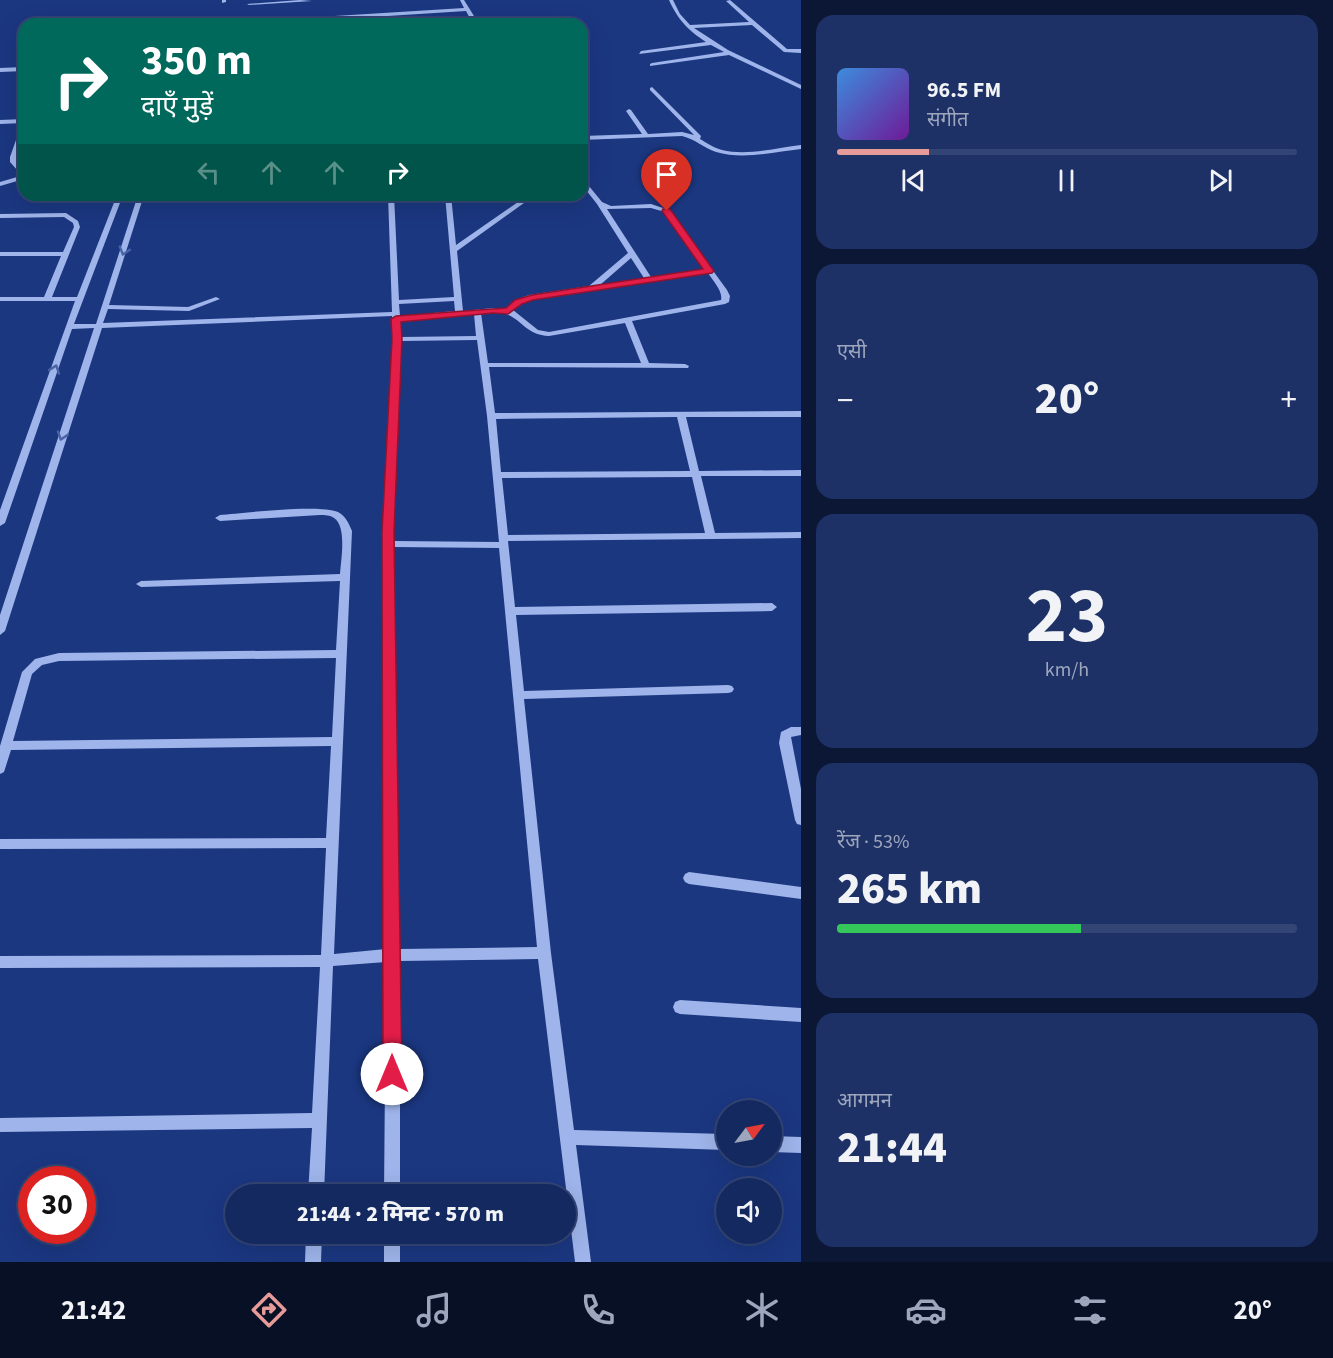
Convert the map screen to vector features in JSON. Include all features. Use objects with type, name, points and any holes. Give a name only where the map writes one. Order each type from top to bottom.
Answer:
[{"type":"street","points":[[249,4],[311,0]]},
{"type":"street","points":[[303,6],[311,0]]},
{"type":"street","points":[[462,0],[473,18]]},
{"type":"street","points":[[671,0],[677,15],[688,27],[712,43],[801,87]]},
{"type":"street","points":[[728,1],[786,51],[801,51]]},
{"type":"street","points":[[350,18],[468,9]]},
{"type":"street","points":[[307,13],[310,18]]},
{"type":"street","points":[[389,14],[391,18]]},
{"type":"street","points":[[688,27],[754,23]]},
{"type":"street","points":[[641,53],[712,43]]},
{"type":"street","points":[[652,65],[731,53]]},
{"type":"street","points":[[0,70],[18,69]]},
{"type":"street","points":[[652,89],[712,148],[731,153],[801,147]]},
{"type":"street","points":[[628,111],[645,134]]},
{"type":"street","points":[[0,122],[18,121]]},
{"type":"street","points":[[588,138],[681,134],[701,139]]},
{"type":"street","points":[[18,143],[13,162],[18,165]]},
{"type":"street","points":[[14,179],[18,172]]},
{"type":"street","points":[[0,184],[18,178]]},
{"type":"street","points":[[588,189],[649,280]]},
{"type":"street","points":[[0,523],[5,495],[118,201]]},
{"type":"street","points":[[0,631],[139,201]]},
{"type":"street","points":[[391,201],[397,339],[388,544],[393,955],[392,1184]]},
{"type":"street","points":[[449,201],[459,313]]},
{"type":"street","points":[[453,250],[523,201]]},
{"type":"street","points":[[69,327],[395,312],[508,311],[540,334],[628,321],[725,302],[726,296],[667,211],[651,206],[610,208],[600,204]]},
{"type":"street","points":[[0,216],[66,215],[73,218],[78,227],[47,299]]},
{"type":"street","points":[[592,288],[632,253]]},
{"type":"street","points":[[0,254],[66,254]]},
{"type":"street","points":[[508,311],[525,299],[709,271]]},
{"type":"street","points":[[0,299],[80,299]]},
{"type":"street","points":[[106,307],[189,309],[216,299]]},
{"type":"street","points":[[395,312],[458,299]]},
{"type":"street","points":[[477,311],[491,416],[544,953],[583,1262]]},
{"type":"street","points":[[628,321],[646,365]]},
{"type":"street","points":[[397,339],[481,338]]},
{"type":"street","points":[[485,365],[686,366]]},
{"type":"street","points":[[491,416],[801,414]]},
{"type":"street","points":[[681,415],[711,536]]},
{"type":"street","points":[[496,475],[801,473]]},
{"type":"street","points":[[220,518],[336,513],[344,520],[347,531],[325,961],[316,1184]]},
{"type":"street","points":[[388,544],[801,535]]},
{"type":"street","points":[[141,584],[345,577]]},
{"type":"street","points":[[509,611],[771,607]]},
{"type":"street","points":[[0,769],[27,672],[39,662],[59,657],[341,654]]},
{"type":"street","points":[[518,694],[728,689]]},
{"type":"street","points":[[801,731],[791,731],[785,735],[801,820]]},
{"type":"street","points":[[6,746],[337,741]]},
{"type":"street","points":[[0,844],[332,843]]},
{"type":"street","points":[[689,878],[801,892]]},
{"type":"street","points":[[0,962],[325,961],[393,955],[544,953]]},
{"type":"street","points":[[680,1007],[801,1015]]},
{"type":"street","points":[[0,1125],[319,1120]]},
{"type":"street","points":[[567,1137],[716,1142]]},
{"type":"street","points":[[782,1144],[801,1145]]},
{"type":"street","points":[[313,1262],[314,1244]]},
{"type":"street","points":[[392,1244],[392,1262]]},
{"type":"route","points":[[392,1074],[393,955],[388,532],[396,319],[493,310],[508,311],[518,302],[532,297],[709,271],[667,211]]}]
